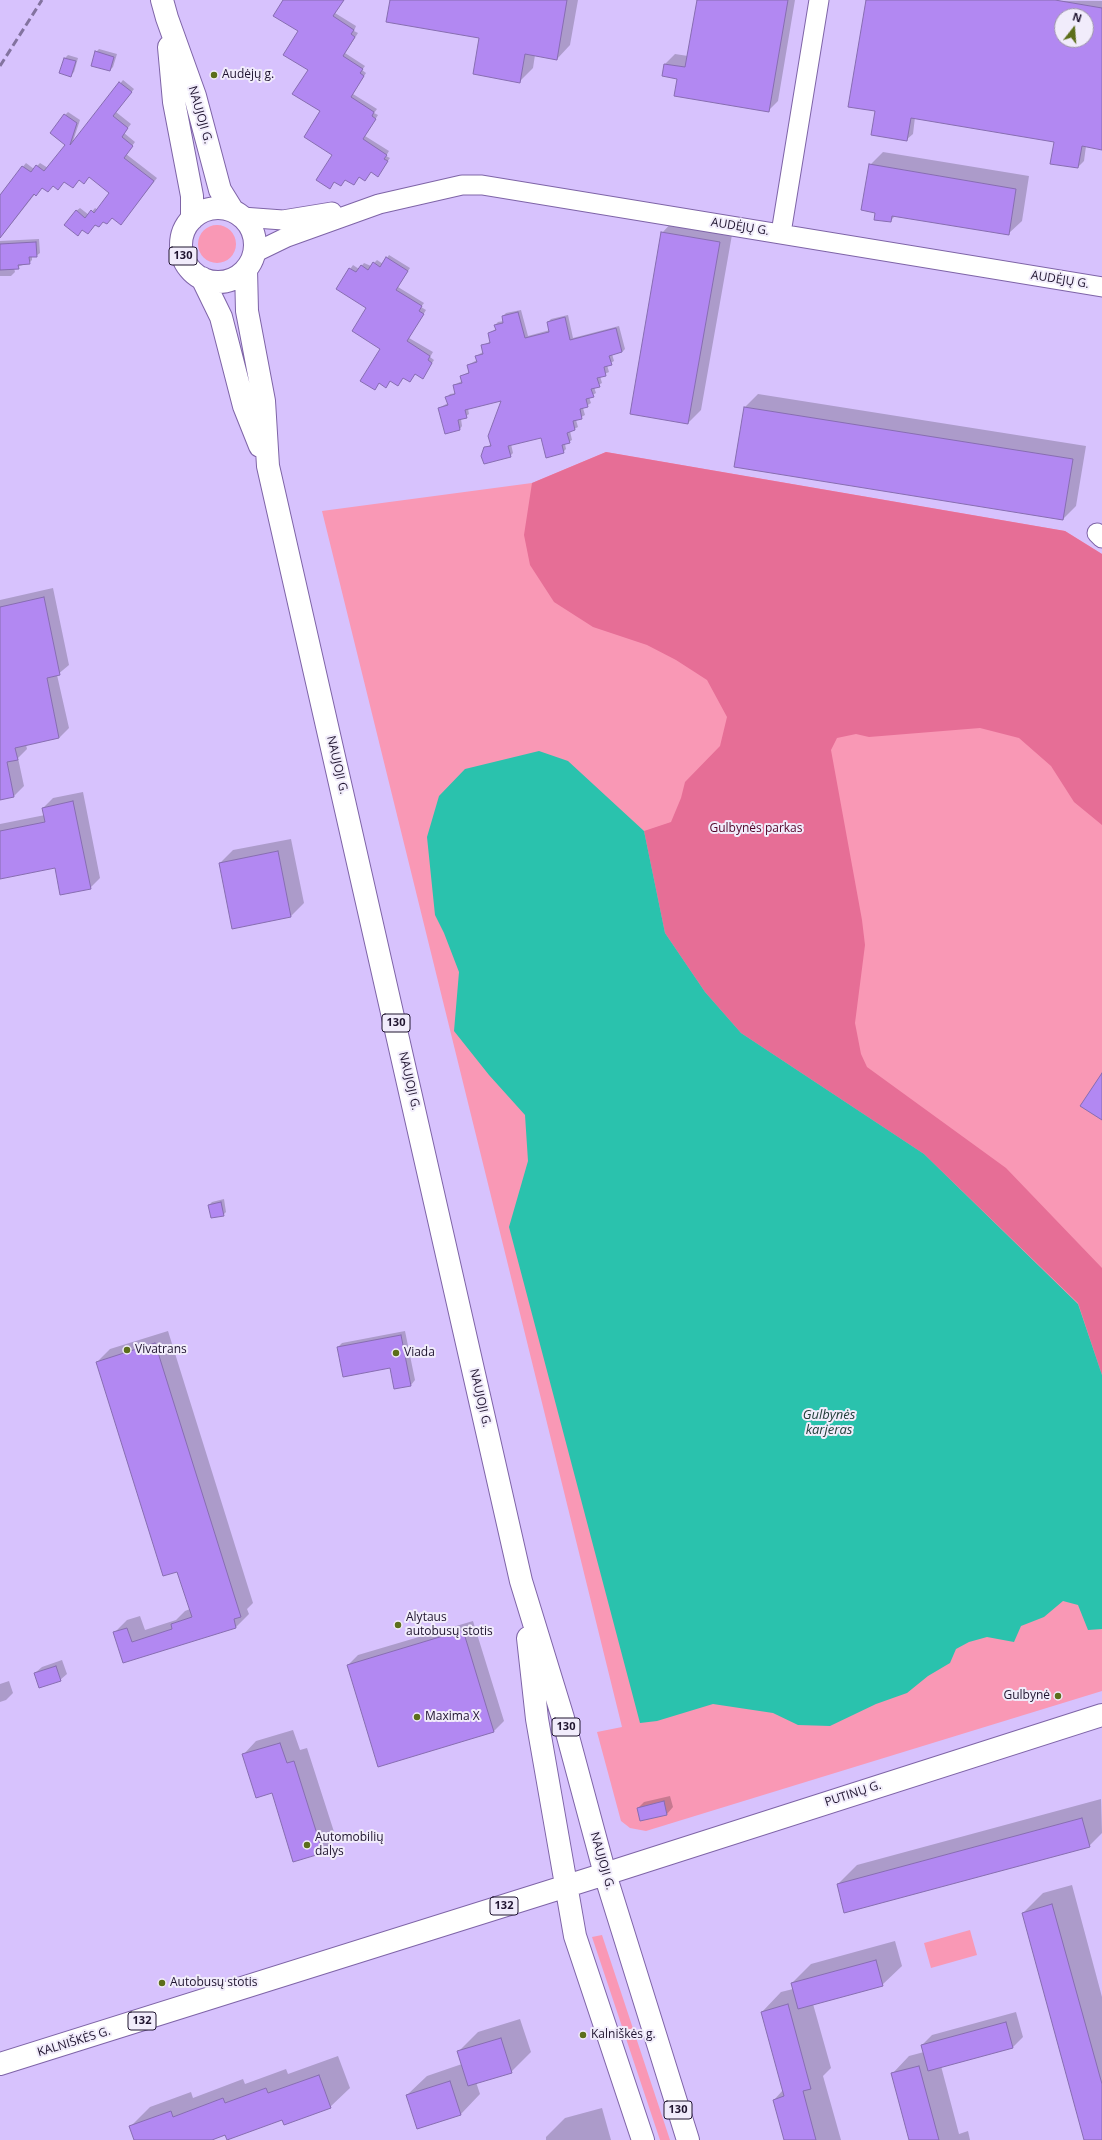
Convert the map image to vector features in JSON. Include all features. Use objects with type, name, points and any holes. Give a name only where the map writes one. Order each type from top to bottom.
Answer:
[{"type":"main road","name":"NAUJOJI G.","points":[[164,9],[195,96],[220,190],[238,214]]},
{"type":"main road","name":"NAUJOJI G.","points":[[164,9],[174,102],[192,196],[192,219]]},
{"type":"main road","name":"130","points":[[211,208],[222,208],[238,214],[253,234],[250,261],[236,277],[225,281],[213,281],[202,278],[192,270],[185,260],[182,250],[182,238],[185,228],[200,212],[211,208]]},
{"type":"main road","name":"NAUJOJI G.","points":[[250,261],[247,311],[264,401],[268,466]]},
{"type":"main road","name":"NAUJOJI G.","points":[[202,278],[221,317],[244,406],[268,466],[521,1581],[563,1718],[605,1874],[688,2140]]},
{"type":"main road","name":"NAUJOJI G.","points":[[521,1581],[537,1719],[575,1936],[643,2140]]},
{"type":"main road","name":"PUTINŲ G.","points":[[605,1874],[1102,1715]]},
{"type":"main road","name":"KALNIŠKĖS G.","points":[[0,2064],[605,1874]]},
{"type":"street","points":[[781,233],[819,0]]},
{"type":"street","name":"AUDĖJŲ G.","points":[[238,214],[283,220],[379,204],[462,184],[482,185],[1102,287]]},
{"type":"street","name":"AUDĖJŲ G.","points":[[250,261],[287,237],[379,204]]},
{"type":"green space","points":[[213,225],[221,225],[231,230],[235,237],[235,251],[231,258],[221,263],[213,263],[203,258],[201,255],[198,248],[198,240],[203,230],[206,228]]},
{"type":"green space","name":"Gulbynės parkas","points":[[606,452],[1065,531],[1102,554],[1102,1691],[646,1831],[630,1828],[621,1821],[597,1732],[622,1727],[322,511],[532,483]]},
{"type":"green space","points":[[606,452],[1065,531],[1102,554],[1102,825],[1074,802],[1051,766],[1019,738],[980,728],[869,737],[856,734],[837,738],[831,750],[862,920],[865,945],[855,1023],[861,1054],[867,1067],[1006,1168],[1102,1268],[1102,1375],[1078,1303],[924,1154],[741,1033],[705,992],[665,933],[644,831],[671,822],[681,798],[685,782],[720,746],[727,717],[707,680],[676,660],[647,645],[593,627],[554,602],[530,565],[524,535],[532,483]]},
{"type":"green space","points":[[970,1930],[977,1955],[931,1968],[924,1943]]},
{"type":"green space","points":[[602,1935],[670,2140],[660,2140],[592,1937]]},
{"type":"water","name":"Gulbynės karjeras","points":[[539,751],[568,761],[644,831],[665,933],[705,992],[741,1033],[924,1154],[1078,1304],[1102,1375],[1102,1629],[1088,1630],[1078,1605],[1063,1601],[1044,1617],[1021,1626],[1014,1642],[987,1637],[969,1642],[956,1649],[950,1663],[928,1676],[907,1693],[876,1704],[830,1726],[798,1725],[773,1713],[713,1704],[657,1721],[640,1723],[509,1227],[528,1161],[525,1115],[489,1075],[454,1031],[459,972],[444,933],[435,915],[427,837],[439,796],[465,769]]},
{"type":"building","points":[[283,0],[344,0],[333,16],[354,30],[351,34],[355,37],[343,56],[363,69],[360,73],[364,76],[351,97],[374,112],[372,116],[376,119],[363,139],[387,155],[384,159],[388,161],[378,177],[371,172],[365,181],[359,177],[354,185],[345,180],[341,186],[334,182],[330,189],[316,180],[332,155],[304,137],[320,111],[292,94],[308,70],[283,55],[298,31],[273,16]]},
{"type":"building","points":[[390,0],[567,0],[557,60],[525,54],[520,83],[473,74],[479,38],[386,22]]},
{"type":"building","points":[[697,0],[788,0],[769,112],[674,96],[677,79],[662,76],[664,64],[685,67]]},
{"type":"building","points":[[866,0],[1055,0],[1102,8],[1102,150],[1082,146],[1078,168],[1050,164],[1054,142],[911,118],[907,141],[871,135],[875,111],[848,107]]},
{"type":"building","points":[[95,51],[114,57],[110,71],[91,66]]},
{"type":"building","points":[[64,58],[76,61],[71,77],[59,73]]},
{"type":"building","points":[[119,82],[132,92],[113,116],[128,128],[122,137],[133,146],[124,158],[154,181],[121,225],[112,218],[107,224],[103,222],[99,227],[95,225],[88,234],[82,230],[78,236],[64,225],[76,210],[85,218],[91,210],[94,213],[109,193],[89,177],[84,184],[79,180],[73,188],[64,182],[58,190],[53,186],[48,192],[42,188],[36,196],[34,194],[0,238],[0,195],[22,166],[31,172],[36,165],[44,171],[65,145],[50,133],[64,114],[77,123],[70,145]]},
{"type":"building","points":[[869,164],[1016,189],[1009,235],[892,216],[891,222],[874,220],[875,213],[861,210]]},
{"type":"building","points":[[661,232],[720,242],[688,424],[630,414]]},
{"type":"building","points":[[36,242],[37,257],[29,257],[30,264],[18,265],[19,269],[0,270],[0,244]]},
{"type":"building","points":[[386,257],[408,271],[396,290],[422,306],[419,311],[424,314],[407,341],[430,356],[428,360],[432,363],[423,379],[415,374],[410,382],[403,378],[398,386],[390,381],[386,388],[379,383],[375,390],[360,381],[380,349],[352,331],[366,308],[336,289],[349,268],[356,272],[361,265],[368,270],[373,262],[380,267]]},
{"type":"building","points":[[518,312],[525,338],[549,332],[547,322],[565,317],[570,340],[616,328],[622,352],[609,356],[612,365],[604,367],[606,376],[597,378],[600,387],[591,389],[594,397],[586,399],[588,407],[580,409],[582,419],[573,421],[575,430],[567,433],[570,443],[562,445],[564,453],[546,458],[541,438],[508,446],[511,457],[484,464],[481,456],[484,447],[491,446],[488,436],[501,401],[465,410],[467,418],[458,420],[460,430],[445,434],[438,408],[448,405],[445,397],[455,394],[453,385],[462,383],[460,376],[469,373],[467,365],[477,362],[475,356],[483,354],[481,345],[490,343],[488,333],[496,330],[494,325],[503,323],[502,316]]},
{"type":"building","points":[[744,407],[1073,459],[1063,520],[734,467]]},
{"type":"building","points":[[44,597],[60,675],[47,678],[59,738],[15,748],[18,760],[7,762],[14,797],[0,800],[0,607]]},
{"type":"building","points":[[73,801],[91,889],[60,895],[55,868],[0,879],[0,831],[45,822],[42,808]]},
{"type":"building","points":[[278,851],[291,917],[232,929],[219,863]]},
{"type":"building","points":[[1102,1073],[1102,1120],[1080,1106]]},
{"type":"building","points":[[221,1202],[224,1216],[211,1218],[208,1205]]},
{"type":"building","points":[[401,1335],[411,1386],[394,1389],[390,1368],[343,1377],[337,1347]]},
{"type":"building","points":[[155,1343],[241,1617],[234,1619],[236,1628],[123,1663],[113,1632],[127,1628],[132,1642],[172,1629],[171,1624],[192,1617],[177,1572],[163,1576],[96,1362]]},
{"type":"building","points":[[463,1630],[494,1732],[378,1767],[347,1665]]},
{"type":"building","points":[[56,1666],[61,1681],[39,1688],[34,1673]]},
{"type":"building","points":[[280,1743],[287,1763],[294,1761],[323,1853],[293,1862],[272,1793],[256,1798],[242,1754]]},
{"type":"building","points":[[664,1801],[667,1815],[640,1821],[637,1808]]},
{"type":"building","points":[[1082,1818],[1090,1847],[844,1913],[837,1884]]},
{"type":"building","points":[[1052,1904],[1102,2084],[1102,2140],[1084,2140],[1022,1913]]},
{"type":"building","points":[[876,1960],[883,1986],[798,2009],[791,1983]]},
{"type":"building","points":[[788,2004],[811,2089],[803,2091],[816,2140],[784,2140],[773,2100],[784,2096],[761,2012]]},
{"type":"building","points":[[1006,2022],[1013,2048],[928,2071],[921,2045]]},
{"type":"building","points":[[501,2038],[512,2073],[468,2086],[457,2051]]},
{"type":"building","points":[[919,2066],[939,2140],[909,2140],[891,2073]]},
{"type":"building","points":[[319,2075],[331,2108],[284,2125],[282,2120],[227,2140],[225,2135],[212,2140],[134,2140],[129,2126],[171,2111],[173,2117],[223,2098],[225,2103],[266,2088],[268,2093]]},
{"type":"building","points":[[450,2081],[461,2115],[417,2129],[406,2095]]},
{"type":"railway","points":[[0,66],[42,0]]},
{"type":"place","name":"Audėjų g.","points":[[214,75]]},
{"type":"place","name":"Vivatrans","points":[[127,1350]]},
{"type":"place","name":"Viada","points":[[396,1353]]},
{"type":"place","name":"Alytaus autobusų stotis","points":[[398,1625]]},
{"type":"place","name":"Gulbynė","points":[[1058,1696]]},
{"type":"place","name":"Maxima X","points":[[417,1717]]},
{"type":"place","name":"Automobilių dalys","points":[[307,1845]]},
{"type":"place","name":"Autobusų stotis","points":[[162,1983]]},
{"type":"place","name":"Kalniškės g.","points":[[583,2035]]}]
